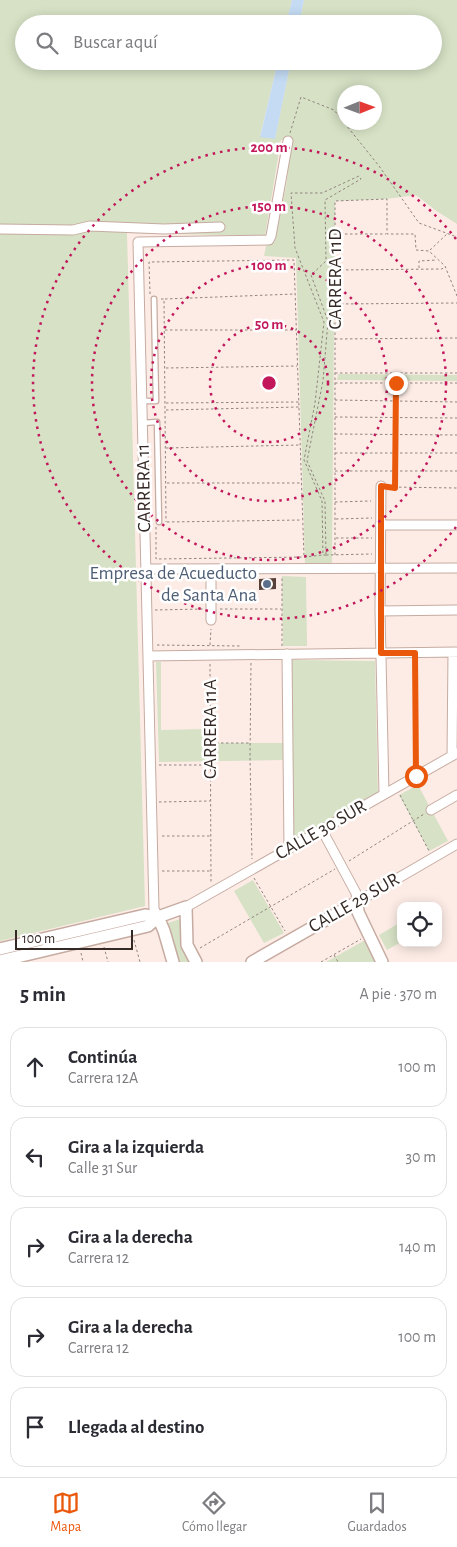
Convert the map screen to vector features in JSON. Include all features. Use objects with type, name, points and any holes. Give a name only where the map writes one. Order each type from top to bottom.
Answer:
[{"type":"street","name":"CARRERA 11","points":[[173,962],[164,931],[154,909],[138,242],[269,240],[272,236],[288,141]]},
{"type":"street","points":[[0,229],[73,230],[90,226],[164,229],[220,227]]},
{"type":"street","points":[[381,486],[380,611],[384,794]]},
{"type":"street","points":[[380,525],[457,525]]},
{"type":"street","points":[[146,569],[457,568]]},
{"type":"street","points":[[211,569],[211,620]]},
{"type":"street","points":[[380,611],[457,610]]},
{"type":"street","points":[[148,656],[210,650],[251,655],[285,650],[381,653],[455,652],[455,754]]},
{"type":"street","points":[[285,650],[289,849]]},
{"type":"street","name":"CALLE 30 SUR","points":[[186,907],[251,866],[289,849],[455,754]]},
{"type":"street","points":[[431,810],[457,795]]},
{"type":"street","points":[[322,830],[356,893],[358,912],[382,962]]},
{"type":"street","name":"CALLE 29 SUR","points":[[252,962],[457,844]]},
{"type":"street","points":[[0,961],[148,926],[158,917],[186,907],[186,938],[193,958]]},
{"type":"street","points":[[0,949],[145,915],[158,917]]},
{"type":"lane","points":[[142,401],[156,401],[154,299]]},
{"type":"lane","points":[[142,423],[157,422],[159,522]]},
{"type":"path","points":[[288,141],[301,97],[334,110],[379,166],[419,223],[456,237]]},
{"type":"path","points":[[360,176],[361,179],[325,200],[326,261],[311,275],[328,321],[322,381],[307,461],[325,501],[324,555],[322,501],[304,460],[315,402],[324,322],[295,248],[292,193],[322,193],[360,176]]},
{"type":"path","name":"CARRERA 11D","points":[[335,555],[335,201],[386,200],[387,234]]},
{"type":"path","points":[[335,234],[415,234],[416,250],[429,250],[448,234]]},
{"type":"path","points":[[429,250],[445,266],[457,296]]},
{"type":"path","points":[[295,294],[150,299],[149,262],[294,260],[304,557]]},
{"type":"path","points":[[419,269],[419,261],[439,260]]},
{"type":"path","points":[[335,270],[419,269],[442,268],[445,266]]},
{"type":"path","points":[[164,299],[166,522]]},
{"type":"path","points":[[335,304],[457,303]]},
{"type":"path","points":[[165,330],[297,330]]},
{"type":"path","points":[[335,339],[457,338]]},
{"type":"path","points":[[165,368],[298,366]]},
{"type":"path","points":[[335,373],[457,373]]},
{"type":"path","points":[[335,382],[457,383]]},
{"type":"path","points":[[395,488],[396,383]]},
{"type":"path","points":[[335,400],[457,402]]},
{"type":"path","points":[[165,403],[299,402]]},
{"type":"path","points":[[165,410],[299,407]]},
{"type":"path","points":[[335,417],[457,418]]},
{"type":"path","points":[[335,434],[457,435]]},
{"type":"path","points":[[166,448],[300,445]]},
{"type":"path","points":[[335,453],[457,453]]},
{"type":"path","points":[[335,471],[457,470]]},
{"type":"path","points":[[166,483],[301,483]]},
{"type":"path","points":[[381,486],[395,488],[457,488]]},
{"type":"path","points":[[335,502],[372,501]]},
{"type":"path","points":[[335,519],[372,518]]},
{"type":"path","points":[[302,520],[159,522],[156,524],[156,558],[304,557],[373,554]]},
{"type":"path","points":[[335,538],[373,538]]},
{"type":"path","points":[[282,576],[285,650]]},
{"type":"path","name":"CARRERA 11A","points":[[211,620],[211,888]]},
{"type":"path","points":[[152,645],[210,650],[246,646]]},
{"type":"path","points":[[415,653],[416,776]]},
{"type":"path","points":[[251,655],[251,866],[270,906],[290,940]]},
{"type":"path","points":[[210,743],[250,743]]},
{"type":"path","points":[[155,765],[210,765]]},
{"type":"path","points":[[396,788],[433,858]]},
{"type":"path","points":[[156,802],[210,801]]},
{"type":"path","points":[[193,958],[270,906],[342,866],[431,810]]},
{"type":"path","points":[[156,836],[211,836]]},
{"type":"path","points":[[157,871],[211,871]]},
{"type":"path","points":[[321,962],[368,935]]},
{"type":"path","points":[[134,939],[140,962]]},
{"type":"path","points":[[103,944],[108,962]]},
{"type":"path","points":[[80,950],[82,962]]},
{"type":"path","points":[[334,955],[338,962]]},
{"type":"green space","points":[[0,0],[292,0],[288,15],[15,15],[15,70],[276,70],[260,136],[275,138],[289,70],[442,70],[442,15],[301,15],[304,0],[457,0],[457,224],[416,195],[386,199],[335,201],[332,564],[305,564],[296,258],[264,256],[266,246],[274,243],[286,186],[292,141],[281,140],[265,236],[127,233],[145,906],[0,941]]},
{"type":"green space","points":[[338,374],[457,375],[457,381],[337,380]]},
{"type":"green space","points":[[282,576],[306,577],[307,646],[283,646]]},
{"type":"green space","points":[[292,660],[375,661],[378,794],[293,841]]},
{"type":"green space","points":[[156,662],[161,662],[161,730],[206,729],[206,743],[284,743],[284,760],[159,762]]},
{"type":"green space","points":[[418,785],[448,841],[429,851],[399,795]]},
{"type":"green space","points":[[253,880],[284,933],[264,943],[234,891]]},
{"type":"green space","points":[[180,919],[181,948],[190,962],[177,962],[168,923]]},
{"type":"green space","points":[[397,924],[397,944],[387,950],[379,935]]},
{"type":"green space","points":[[367,939],[379,962],[326,962]]},
{"type":"water","points":[[292,0],[304,0],[301,15],[288,15]]},
{"type":"water","points":[[276,70],[289,70],[275,139],[260,137]]},
{"type":"building","name":"Empresa de Acueducto de Santa Ana","points":[[276,578],[276,589],[259,590],[259,579]]},
{"type":"place","name":"Empresa de Acueducto de Santa Ana","points":[[267,584]]},
{"type":"route","points":[[396,383],[395,488],[381,486],[381,653],[415,653],[416,776]]}]
